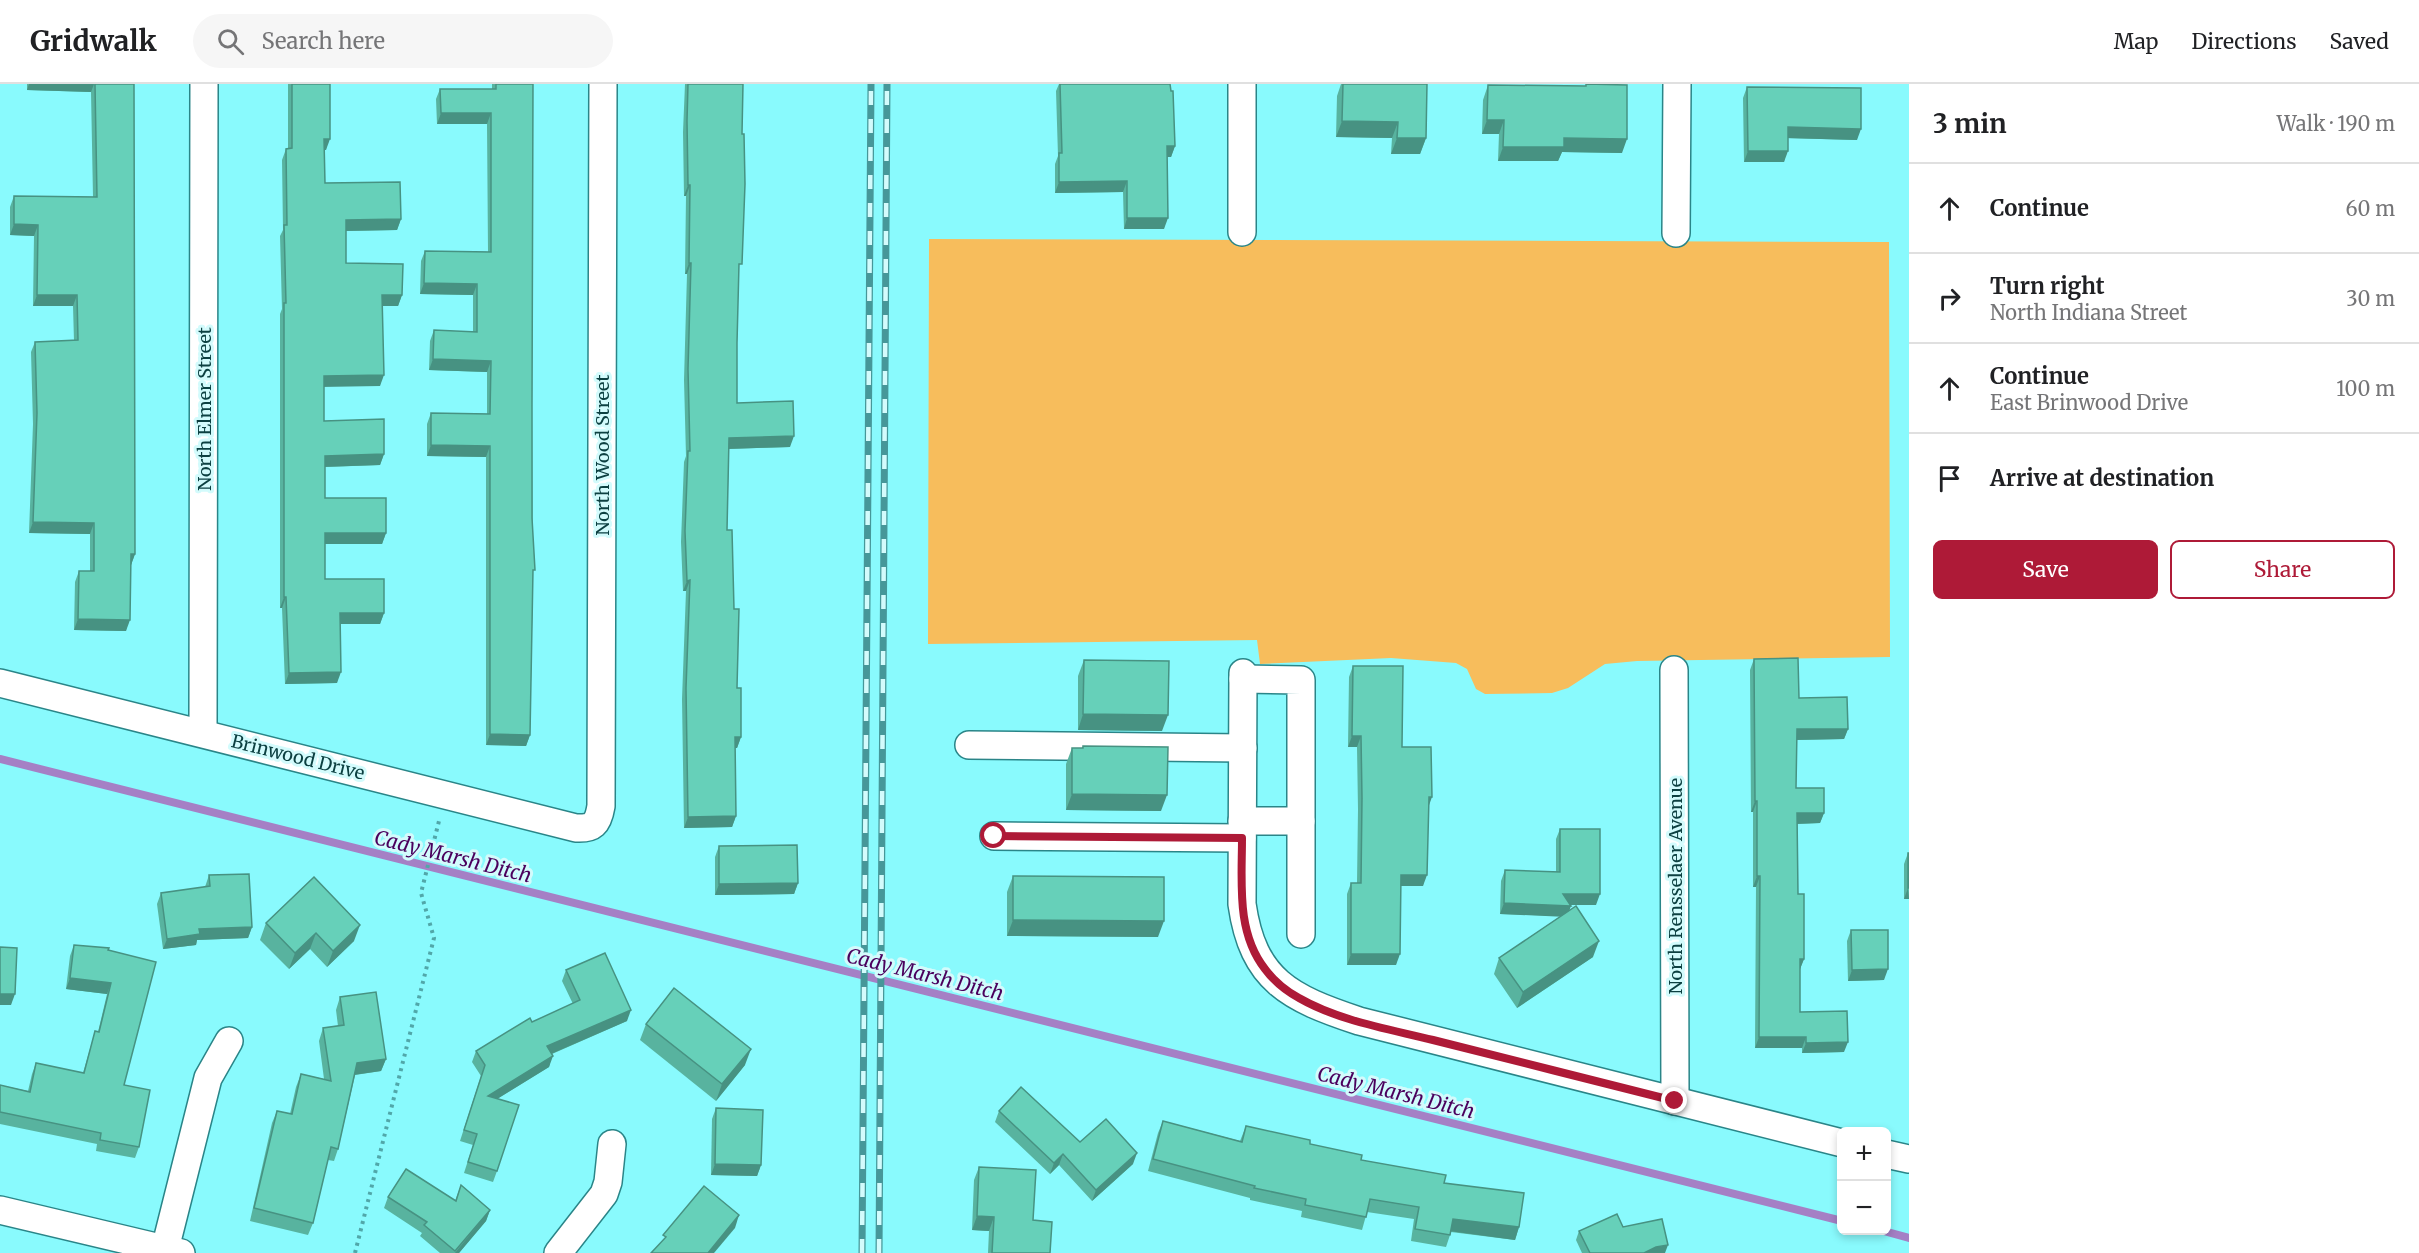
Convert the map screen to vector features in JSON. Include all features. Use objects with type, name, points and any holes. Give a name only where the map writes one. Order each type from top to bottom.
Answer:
[{"type":"street","name":"North Elmer Street","points":[[203,733],[204,84]]},
{"type":"street","name":"North Wood Street","points":[[594,825],[599,818],[601,806],[603,84]]},
{"type":"street","points":[[1242,84],[1242,232]]},
{"type":"street","points":[[1676,234],[1677,84]]},
{"type":"street","name":"North Rensselaer Avenue","points":[[1674,670],[1675,1101]]},
{"type":"street","points":[[1300,934],[1300,680],[1242,676],[1242,904],[1245,926],[1254,950],[1264,968],[1279,985],[1300,999],[1359,1021],[1837,1142]]},
{"type":"street","name":"Brinwood Drive","points":[[0,682],[576,828],[588,829],[594,825]]},
{"type":"street","points":[[969,745],[1242,748]]},
{"type":"street","points":[[994,836],[1242,829],[1300,821]]},
{"type":"street","points":[[0,1210],[173,1251],[208,1078],[229,1041]]},
{"type":"street","points":[[558,1253],[604,1194],[608,1182],[612,1144]]},
{"type":"street","points":[[1891,1155],[1909,1160]]},
{"type":"path","points":[[355,1253],[434,938],[421,893],[432,847]]},
{"type":"shaded area","points":[[929,239],[1889,242],[1890,657],[1637,661],[1605,664],[1568,688],[1552,693],[1485,694],[1476,689],[1467,669],[1456,663],[1391,658],[1260,664],[1257,640],[928,644]]},
{"type":"building","points":[[95,84],[134,84],[135,554],[131,554],[130,620],[78,619],[79,571],[94,571],[94,523],[33,522],[37,413],[35,342],[78,340],[77,295],[37,295],[38,225],[14,224],[14,196],[97,197]]},
{"type":"building","points":[[292,84],[330,84],[330,139],[324,139],[325,183],[400,182],[401,219],[346,220],[346,263],[403,264],[402,295],[382,295],[384,375],[324,376],[324,421],[384,419],[384,454],[325,456],[325,498],[386,498],[386,533],[325,533],[325,579],[384,579],[384,613],[340,613],[341,672],[289,673],[286,597],[284,597],[284,303],[286,303],[284,225],[287,225],[286,149],[292,148]]},
{"type":"building","points":[[496,84],[533,84],[532,518],[535,570],[533,570],[530,735],[490,734],[490,446],[431,445],[431,413],[490,414],[491,361],[433,359],[434,330],[477,332],[477,284],[424,283],[425,251],[491,252],[491,113],[441,113],[440,89],[496,89]]},
{"type":"building","points":[[688,84],[743,84],[742,134],[744,134],[745,184],[742,264],[739,264],[737,403],[793,401],[794,436],[729,438],[727,530],[732,530],[734,609],[739,609],[737,688],[741,688],[741,737],[735,737],[736,816],[688,817],[686,688],[690,580],[687,581],[685,531],[688,451],[690,451],[688,369],[691,263],[689,263]]},
{"type":"building","points":[[1060,84],[1170,84],[1171,91],[1173,91],[1175,146],[1167,146],[1168,218],[1127,218],[1127,181],[1059,182],[1059,153],[1062,153]]},
{"type":"building","points":[[1343,84],[1427,84],[1426,138],[1397,138],[1398,122],[1342,121]]},
{"type":"building","points":[[1586,84],[1627,85],[1627,139],[1564,138],[1564,147],[1503,147],[1504,120],[1487,120],[1488,85],[1586,86]]},
{"type":"building","points":[[1747,87],[1861,88],[1861,129],[1788,127],[1788,151],[1748,151]]},
{"type":"building","points":[[1798,658],[1799,698],[1847,697],[1848,729],[1797,729],[1796,788],[1824,788],[1824,813],[1797,813],[1798,894],[1804,894],[1804,959],[1800,959],[1800,1012],[1847,1011],[1848,1042],[1806,1043],[1806,1037],[1759,1037],[1760,876],[1757,876],[1754,659]]},
{"type":"building","points":[[1084,660],[1169,661],[1168,715],[1083,714]]},
{"type":"building","points":[[1353,666],[1403,666],[1402,747],[1431,747],[1432,797],[1429,797],[1427,875],[1401,875],[1400,954],[1351,954],[1351,883],[1361,883],[1362,798],[1361,736],[1352,736]]},
{"type":"building","points":[[1083,746],[1168,747],[1167,795],[1072,794],[1072,748],[1083,748]]},
{"type":"building","points":[[1560,829],[1600,829],[1600,894],[1563,894],[1571,906],[1504,903],[1505,870],[1560,872]]},
{"type":"building","points":[[797,845],[798,883],[719,884],[719,846]]},
{"type":"building","points":[[1909,853],[1909,888],[1908,888]]},
{"type":"building","points":[[249,874],[252,927],[199,929],[200,934],[167,939],[161,893],[210,886],[209,875]]},
{"type":"building","points":[[1013,876],[1164,877],[1164,921],[1013,920]]},
{"type":"building","points":[[314,877],[360,925],[333,951],[316,933],[295,953],[266,923]]},
{"type":"building","points":[[1576,906],[1599,941],[1523,992],[1499,958]]},
{"type":"building","points":[[1851,930],[1888,930],[1888,969],[1852,970]]},
{"type":"building","points":[[74,945],[109,948],[108,950],[156,962],[124,1085],[150,1090],[139,1147],[100,1140],[101,1133],[0,1112],[0,1085],[30,1092],[36,1063],[84,1073],[95,1031],[99,1032],[111,983],[70,978]]},
{"type":"building","points":[[0,947],[17,948],[15,994],[0,994]]},
{"type":"building","points":[[605,953],[631,1010],[547,1046],[553,1056],[488,1096],[519,1105],[497,1171],[468,1162],[477,1134],[464,1130],[485,1065],[476,1051],[530,1018],[532,1022],[580,1000],[566,970]]},
{"type":"building","points":[[674,988],[751,1049],[722,1084],[646,1024]]},
{"type":"building","points":[[376,992],[386,1059],[357,1063],[338,1149],[331,1147],[313,1223],[254,1208],[277,1111],[292,1114],[301,1074],[331,1081],[323,1028],[344,1025],[340,997]]},
{"type":"building","points":[[1021,1087],[1080,1142],[1106,1119],[1137,1153],[1096,1190],[1063,1154],[1054,1163],[999,1111]]},
{"type":"building","points":[[716,1108],[763,1110],[761,1165],[715,1164]]},
{"type":"building","points":[[1163,1121],[1242,1142],[1246,1126],[1310,1140],[1310,1144],[1362,1155],[1361,1160],[1446,1175],[1444,1183],[1524,1193],[1519,1227],[1453,1219],[1450,1235],[1415,1229],[1419,1207],[1370,1199],[1366,1217],[1305,1205],[1306,1199],[1254,1188],[1255,1186],[1153,1159]]},
{"type":"building","points":[[979,1167],[1036,1170],[1033,1220],[1052,1222],[1050,1253],[992,1253],[994,1217],[977,1216]]},
{"type":"building","points":[[406,1169],[456,1201],[461,1185],[490,1210],[455,1251],[424,1225],[427,1222],[388,1197]]},
{"type":"building","points":[[704,1186],[739,1215],[708,1253],[651,1253],[666,1237],[663,1235]]},
{"type":"building","points":[[1617,1214],[1623,1227],[1662,1219],[1668,1245],[1656,1247],[1644,1253],[1590,1253],[1579,1231]]},
{"type":"waterway","name":"Cady Marsh Ditch","points":[[0,759],[1837,1220]]},
{"type":"waterway","name":"Cady Marsh Ditch","points":[[1891,1233],[1909,1238]]},
{"type":"railway","points":[[862,1253],[871,84]]},
{"type":"railway","points":[[879,1253],[887,84]]},
{"type":"route","points":[[994,836],[1242,838],[1242,904],[1245,926],[1264,968],[1279,985],[1300,999],[1324,1010],[1359,1021],[1675,1101]]}]
